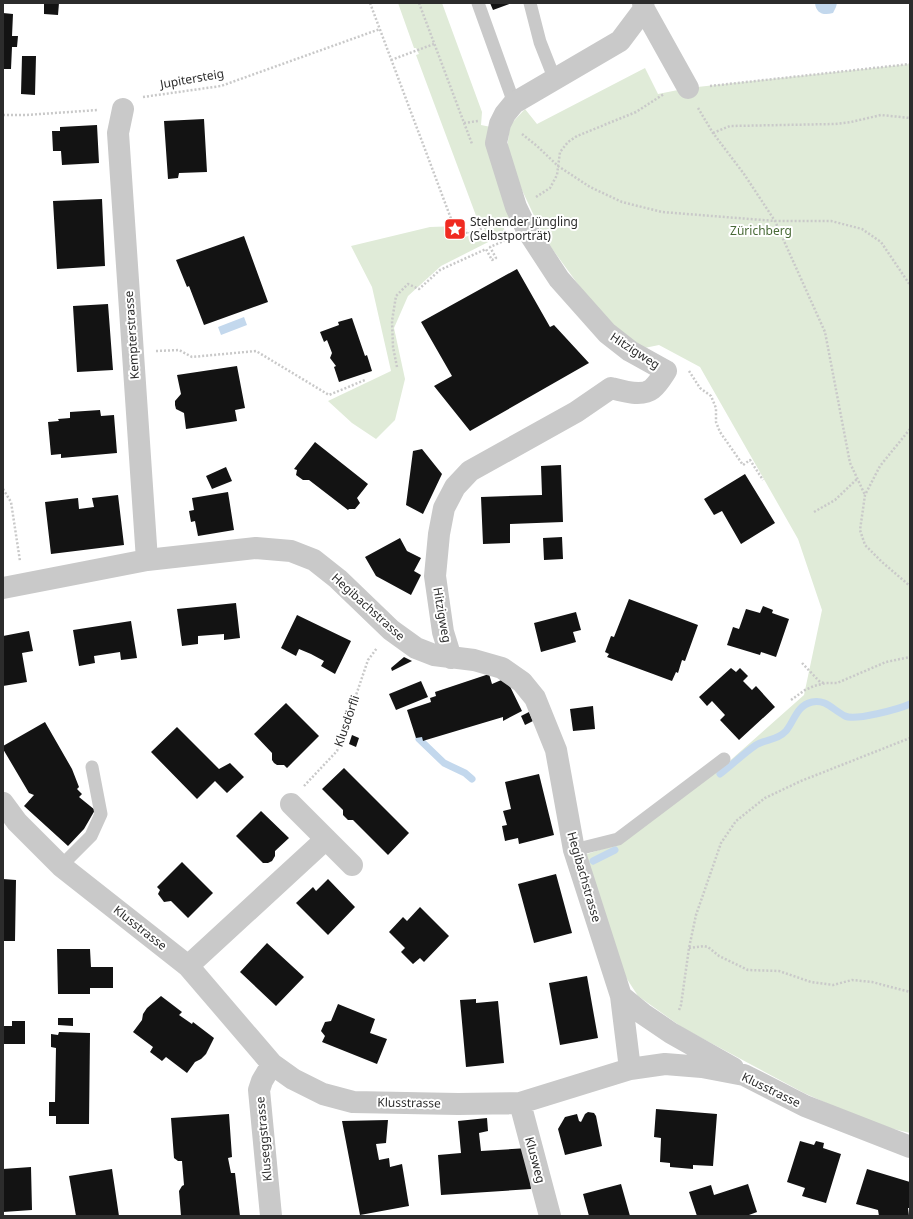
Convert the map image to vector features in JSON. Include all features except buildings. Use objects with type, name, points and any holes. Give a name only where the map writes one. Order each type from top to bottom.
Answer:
[{"type":"street","name":"Hitzigweg","points":[[451,658],[443,632],[435,576],[439,534],[444,508],[455,487],[470,471],[576,412],[611,388],[624,392],[643,393],[656,386],[666,371],[630,350],[608,333],[559,279],[527,230],[516,207],[491,122],[505,114],[514,103],[620,41],[644,6]]},
{"type":"street","points":[[644,6],[688,88]]},
{"type":"street","name":"Kempterstrasse","points":[[123,109],[118,132],[148,560]]},
{"type":"street","name":"Hegibachstrasse","points":[[3,588],[148,560],[256,548],[291,551],[314,560],[338,580],[391,630],[416,648],[434,656],[474,660],[502,668],[522,682],[535,698],[556,750],[574,850],[621,996],[630,1069]]},
{"type":"street","name":"Klusstrasse","points":[[3,802],[17,822],[61,866],[188,966],[272,1064],[293,1079],[323,1094],[353,1102],[458,1104],[520,1103],[630,1069],[665,1064],[702,1067],[744,1075],[805,1106],[910,1147]]},
{"type":"street","points":[[291,804],[352,865]]},
{"type":"street","points":[[188,966],[326,838]]},
{"type":"street","points":[[621,996],[643,1014],[671,1033],[710,1054],[744,1075]]},
{"type":"street","name":"Kluseggstrasse","points":[[271,1216],[259,1090],[262,1081],[272,1064]]},
{"type":"street","name":"Klusweg","points":[[520,1103],[550,1216]]},
{"type":"lane","points":[[478,3],[514,103]]},
{"type":"lane","points":[[530,3],[540,42],[555,80]]},
{"type":"lane","points":[[574,850],[618,838],[724,759]]},
{"type":"lane","points":[[61,866],[91,836],[101,814],[92,767]]},
{"type":"path","points":[[370,3],[453,224],[462,222],[468,234],[498,220]]},
{"type":"path","points":[[419,3],[472,146]]},
{"type":"path","name":"Jupitersteig","points":[[123,109],[137,98],[221,86],[380,29]]},
{"type":"path","points":[[391,60],[434,44]]},
{"type":"path","points":[[541,194],[550,188],[557,175],[560,152],[568,142],[577,136],[636,112],[670,90],[910,64]]},
{"type":"path","points":[[688,88],[701,114],[713,133],[744,174],[775,221],[825,332],[850,463],[864,495]]},
{"type":"path","points":[[3,115],[123,109]]},
{"type":"path","points":[[713,133],[730,126],[835,124],[881,115],[910,118]]},
{"type":"path","points":[[464,123],[491,122],[512,126],[537,146],[558,166],[590,187],[622,202],[662,212],[775,221],[831,221],[862,229],[881,242],[910,285]]},
{"type":"path","points":[[397,366],[393,347],[392,321],[396,296],[408,284],[420,289],[440,270],[486,249],[492,260],[496,258],[490,247],[493,246]]},
{"type":"path","points":[[133,352],[179,350],[192,357],[256,351],[329,395],[365,380]]},
{"type":"path","points":[[688,368],[700,388],[711,396],[716,408],[716,422],[720,432],[743,464],[750,460],[762,480]]},
{"type":"path","points":[[910,429],[880,466],[864,495],[860,530],[865,545],[910,586]]},
{"type":"path","points":[[814,512],[836,500],[857,479]]},
{"type":"path","points":[[3,489],[11,502],[24,583]]},
{"type":"path","name":"Klusdörfli","points":[[291,804],[302,788],[337,751],[368,660],[391,630]]},
{"type":"path","points":[[802,663],[820,682],[837,683],[886,662],[910,657]]},
{"type":"path","points":[[791,700],[805,690],[826,683]]},
{"type":"path","points":[[671,1033],[681,1005],[689,948],[696,915],[722,843],[736,821],[765,798],[801,781],[910,738]]},
{"type":"path","points":[[689,948],[704,946],[708,947],[719,956],[748,970],[779,971],[811,982],[833,985],[852,980],[872,982],[910,992]]},
{"type":"green space","points":[[398,3],[442,3],[482,112],[481,125],[491,127],[514,221],[503,226],[506,233],[441,266],[408,296],[394,328],[405,379],[395,420],[376,439],[352,423],[328,401],[391,371],[372,287],[351,246],[430,227],[459,226],[465,237],[485,230],[482,223],[478,221],[416,55],[419,54],[416,48],[414,48]]},
{"type":"green space","name":"Zürichberg","points":[[910,64],[910,1133],[873,1124],[804,1093],[683,1028],[638,996],[616,962],[584,855],[621,843],[724,766],[804,695],[822,610],[798,539],[700,367],[659,345],[630,351],[588,298],[545,239],[513,171],[507,149],[510,125],[525,109],[537,124],[645,68],[658,94],[688,88]]},
{"type":"water","points":[[815,3],[837,3],[833,13],[823,14],[818,11]]},
{"type":"water","points":[[244,317],[247,325],[221,335],[218,327]]},
{"type":"waterway","points":[[720,774],[756,745],[783,734],[799,710],[812,702],[821,702],[841,714],[850,717],[877,714],[910,704]]},
{"type":"waterway","points":[[419,739],[444,763],[465,773],[472,779]]},
{"type":"waterway","points":[[593,861],[615,850]]},
{"type":"place","name":"Stehender Jüngling (Selbstporträt)","points":[[455,229]]}]
